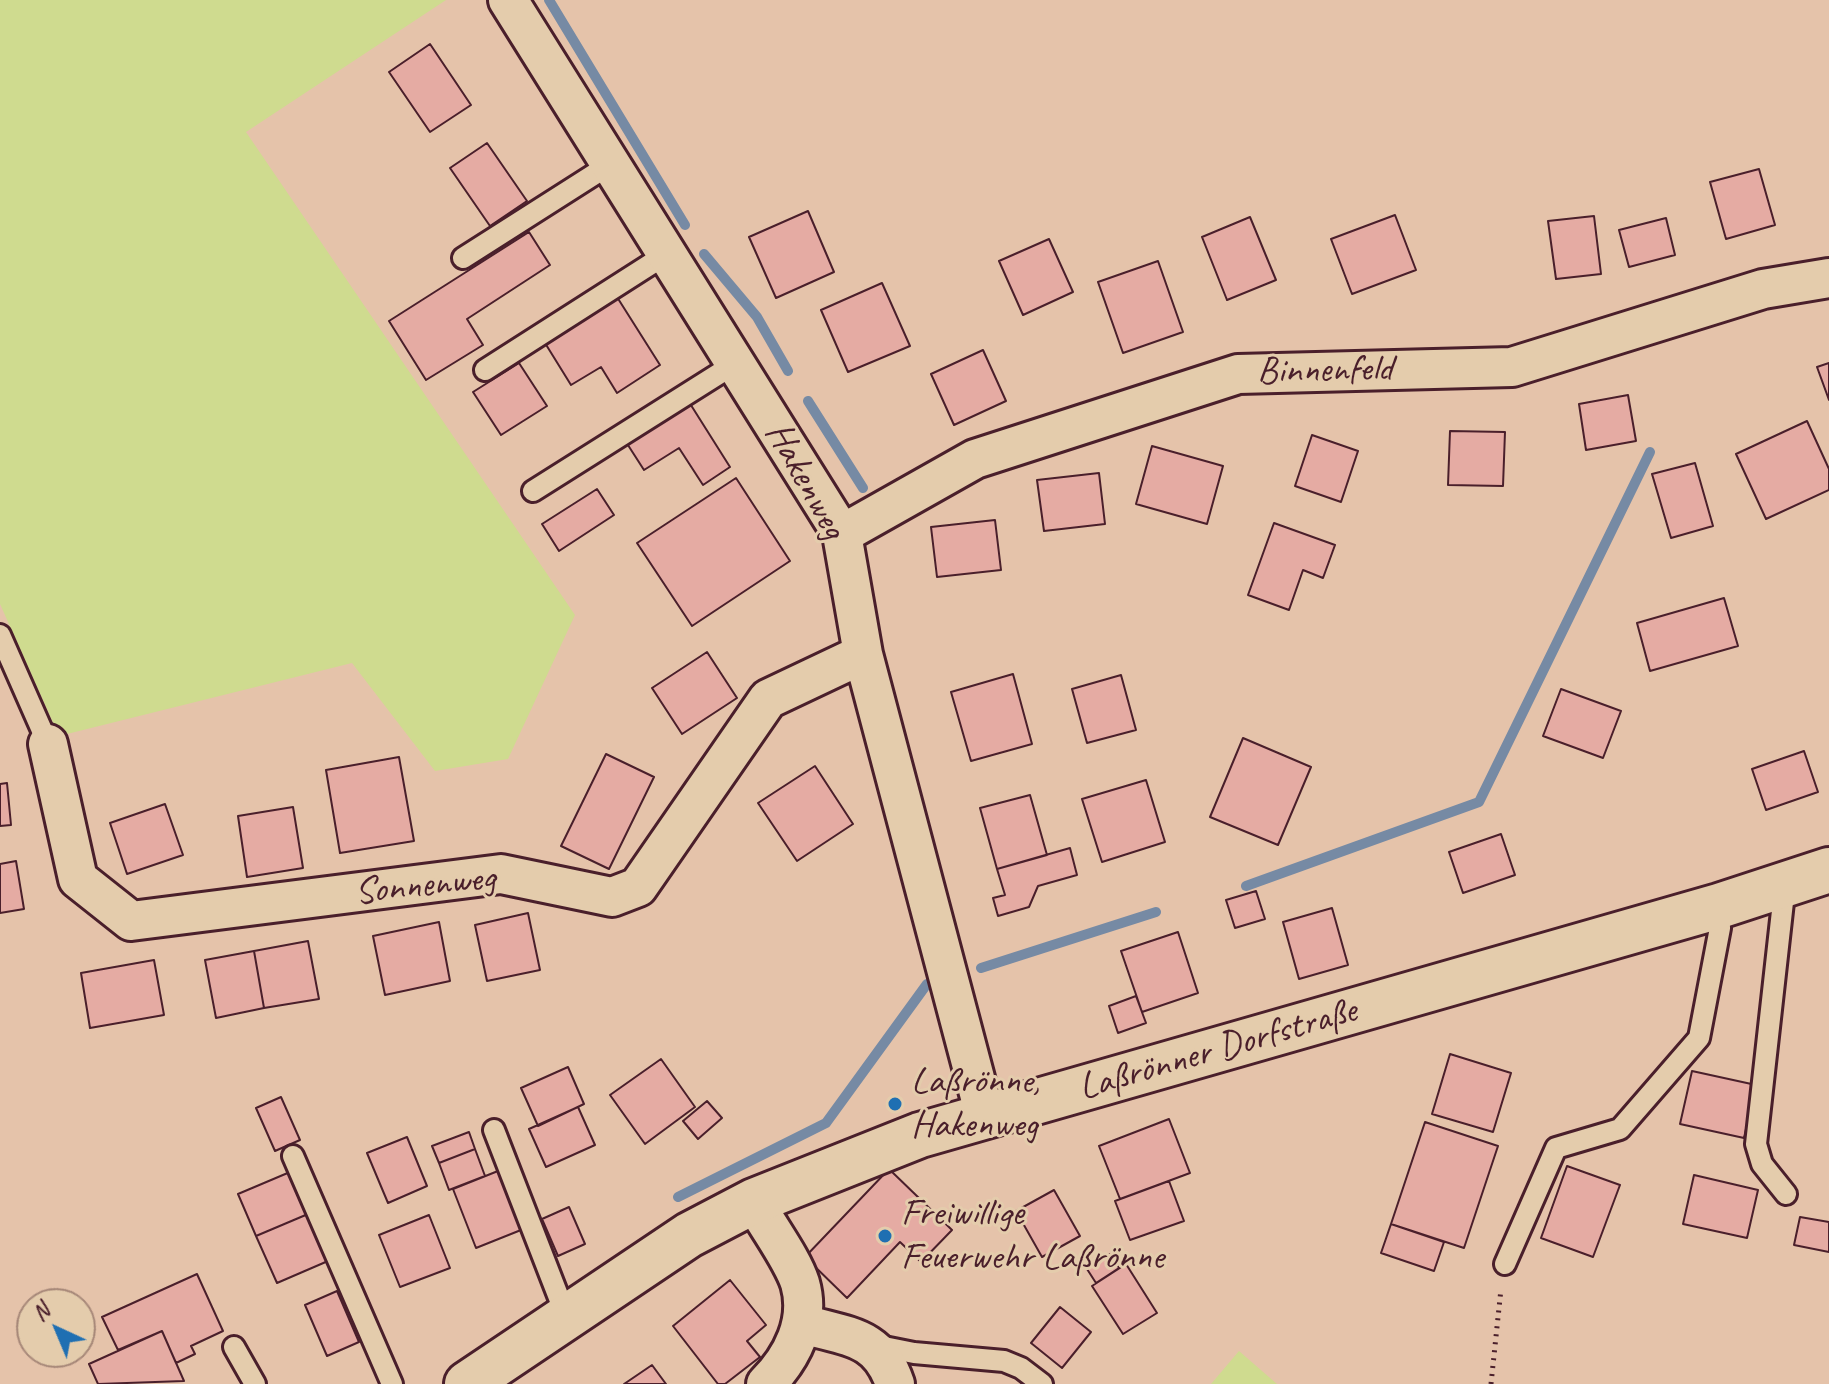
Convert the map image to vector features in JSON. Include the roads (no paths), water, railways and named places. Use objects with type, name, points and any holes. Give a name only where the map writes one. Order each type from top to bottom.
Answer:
[{"type":"street","name":"Hakenweg","points":[[508,0],[842,534],[863,654],[985,1116]]},
{"type":"street","name":"Binnenfeld","points":[[842,534],[975,459],[1238,374],[1512,367],[1763,289],[1829,278]]},
{"type":"street","name":"Sonnenweg","points":[[48,744],[78,879],[131,921],[501,874],[612,897],[638,887],[768,699],[863,654]]},
{"type":"street","name":"Laßrönner Dorfstraße","points":[[467,1384],[689,1235],[754,1201],[920,1135],[1719,906],[1829,870]]},
{"type":"street","points":[[754,1201],[800,1283],[803,1324],[782,1368],[766,1384]]},
{"type":"street","points":[[803,1324],[874,1345],[890,1367],[895,1384]]},
{"type":"lane","points":[[463,258],[609,165]]},
{"type":"lane","points":[[485,370],[665,255]]},
{"type":"lane","points":[[533,491],[736,363]]},
{"type":"lane","points":[[0,635],[48,744]]},
{"type":"lane","points":[[1785,884],[1756,1144],[1762,1164],[1786,1194]]},
{"type":"lane","points":[[1505,1264],[1556,1148],[1620,1129],[1699,1038],[1720,928],[1719,906]]},
{"type":"lane","points":[[494,1130],[566,1316]]},
{"type":"lane","points":[[293,1156],[392,1384]]},
{"type":"lane","points":[[874,1345],[914,1353],[1004,1361],[1021,1368],[1042,1384]]},
{"type":"lane","points":[[234,1347],[255,1384]]},
{"type":"waterway","points":[[549,0],[685,225]]},
{"type":"waterway","points":[[704,254],[757,317],[788,371]]},
{"type":"waterway","points":[[808,401],[863,488]]},
{"type":"waterway","points":[[1246,886],[1479,802],[1650,452]]},
{"type":"waterway","points":[[981,968],[1156,912]]},
{"type":"waterway","points":[[678,1197],[826,1123],[927,984]]},
{"type":"place","name":"Laßrönne, Hakenweg","points":[[895,1104]]},
{"type":"place","name":"Freiwillige Feuerwehr Laßrönne","points":[[885,1236]]}]
